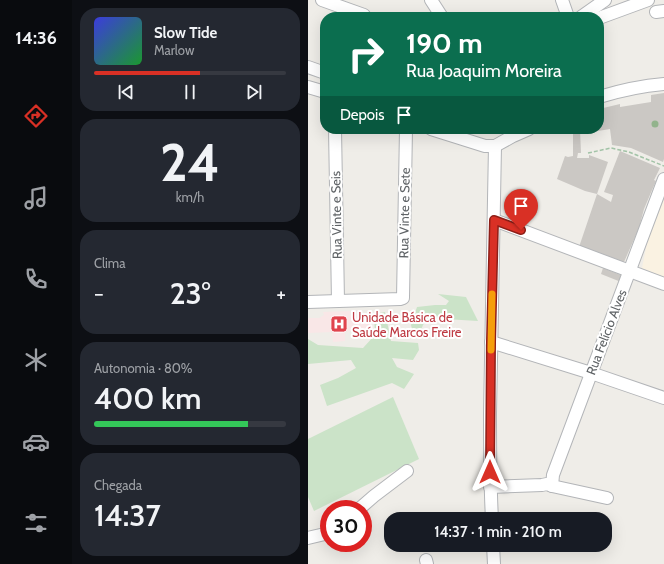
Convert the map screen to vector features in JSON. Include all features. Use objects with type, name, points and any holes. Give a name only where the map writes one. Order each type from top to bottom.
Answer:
[{"type":"street","points":[[322,0],[356,12]]},
{"type":"street","points":[[430,0],[438,12]]},
{"type":"street","points":[[562,0],[566,12]]},
{"type":"street","points":[[588,12],[605,0]]},
{"type":"street","points":[[604,16],[648,0]]},
{"type":"street","points":[[308,67],[320,71]]},
{"type":"street","points":[[604,96],[618,91],[642,86],[664,84]]},
{"type":"street","points":[[308,87],[320,91]]},
{"type":"street","name":"Rua Vinte e Seis","points":[[335,134],[338,301]]},
{"type":"street","name":"Rua Vinte e Sete","points":[[338,301],[403,298],[406,134]]},
{"type":"street","points":[[447,134],[485,146],[495,146],[518,134]]},
{"type":"street","points":[[492,512],[490,487],[491,342],[495,146]]},
{"type":"street","name":"Rua Felício Alves","points":[[552,486],[553,475],[664,179]]},
{"type":"street","points":[[494,220],[664,284]]},
{"type":"street","points":[[308,302],[338,301]]},
{"type":"street","points":[[491,342],[591,373],[664,398]]},
{"type":"street","points":[[369,500],[406,471]]},
{"type":"street","points":[[490,487],[548,484],[607,498]]},
{"type":"street","points":[[308,538],[320,535]]},
{"type":"street","points":[[493,552],[494,564]]},
{"type":"path","points":[[588,152],[611,148],[629,152],[664,166]]},
{"type":"shaded area","points":[[664,199],[664,277],[642,268],[647,243]]},
{"type":"shaded area","name":"Unidade Básica de Saúde Marcos Freire","points":[[350,311],[350,315],[370,315],[370,330],[345,331],[345,341],[333,342],[332,332],[308,333],[308,318],[319,318],[324,315],[323,312]]},
{"type":"green space","points":[[438,294],[466,297],[478,321],[428,318],[419,335],[413,332],[411,325],[417,307],[446,305],[449,301]]},
{"type":"green space","points":[[385,312],[391,341],[418,343],[419,350],[413,360],[392,358],[397,367],[414,374],[404,389],[392,383],[327,406],[320,385],[338,378],[356,368],[351,360],[308,364],[308,339],[318,345],[363,348],[375,335],[374,314]]},
{"type":"green space","points":[[393,397],[419,459],[336,500],[320,500],[320,508],[314,511],[308,497],[308,439]]},
{"type":"building","points":[[664,93],[663,162],[631,148],[612,145],[610,129],[604,130],[604,108],[620,104],[620,107],[651,102],[651,95]]},
{"type":"building","points":[[573,134],[580,134],[581,153],[578,153],[577,158],[589,158],[589,155],[608,162],[597,194],[585,191],[557,179],[565,156],[573,156]]},
{"type":"building","points":[[620,151],[660,168],[654,180],[656,181],[644,209],[639,228],[624,262],[592,250],[579,247],[597,194],[611,202],[613,195],[604,192]]},
{"type":"building","points":[[603,268],[623,276],[621,282],[601,274]]},
{"type":"slow traffic","points":[[491,350],[492,294]]},
{"type":"place","name":"Unidade Básica de Saúde Marcos Freire","points":[[339,324]]},
{"type":"route","points":[[490,472],[494,220],[521,230]]}]
